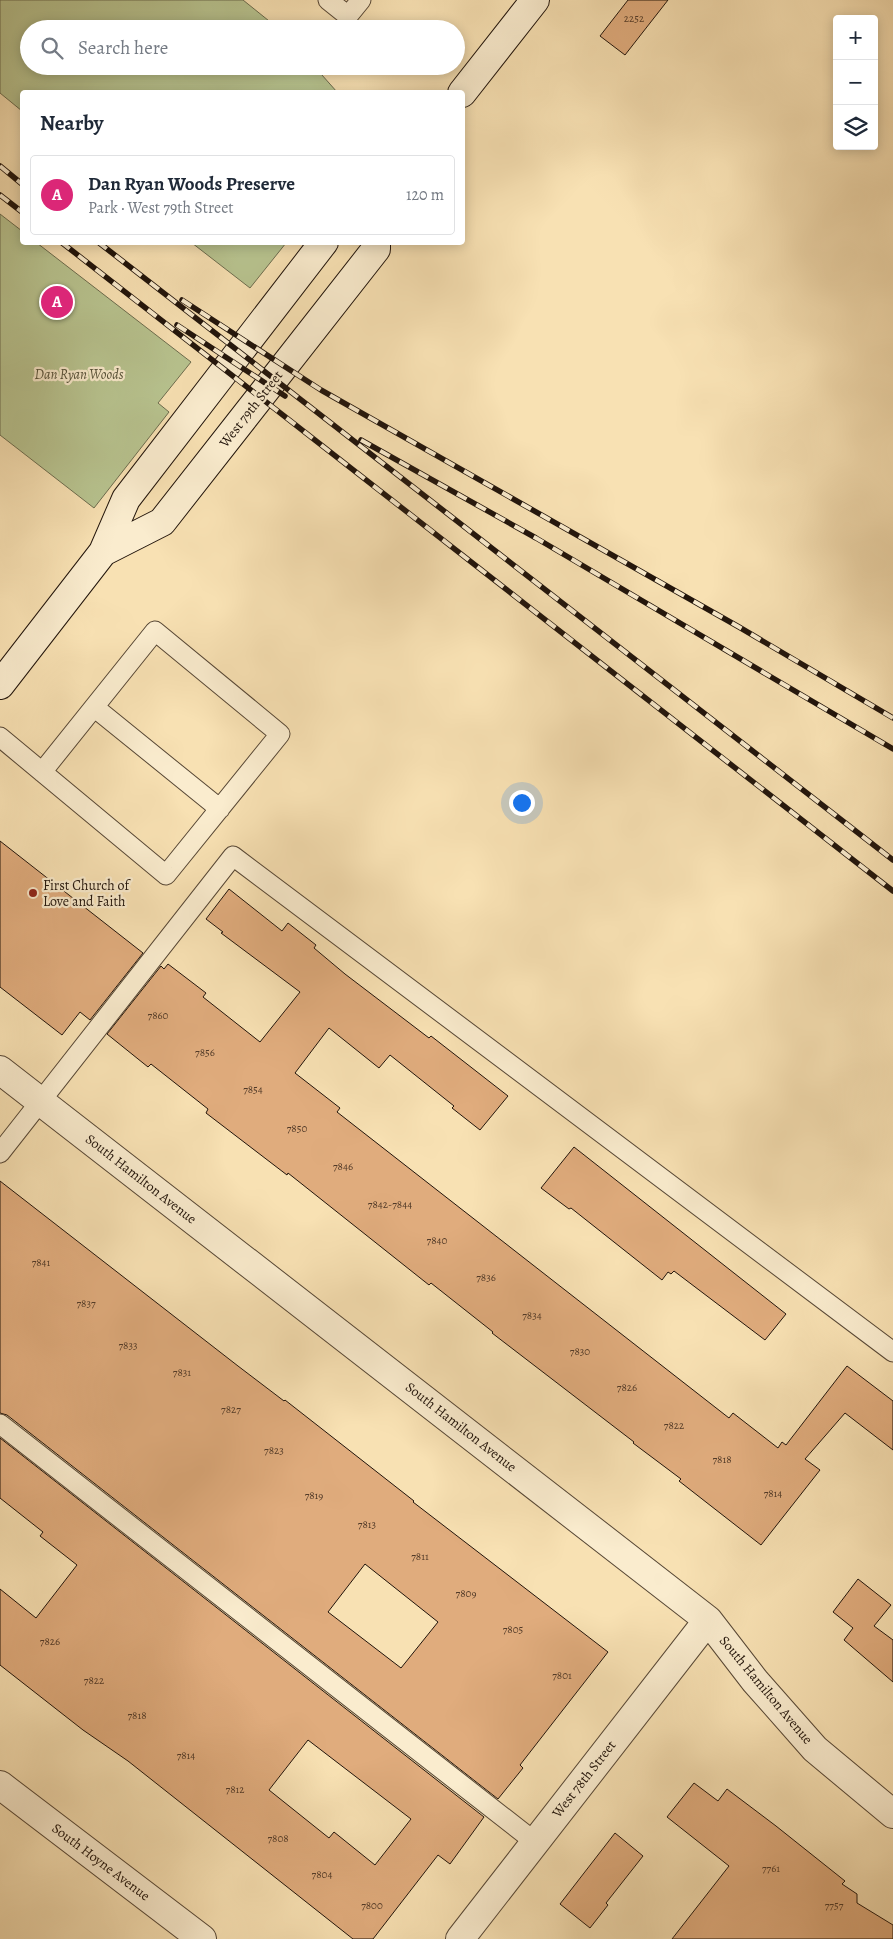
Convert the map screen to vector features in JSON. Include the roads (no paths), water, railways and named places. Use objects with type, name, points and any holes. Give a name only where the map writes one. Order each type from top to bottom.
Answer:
[{"type":"street","points":[[464,90],[535,0]]},
{"type":"street","name":"West 79th Street","points":[[0,685],[103,552],[126,499],[322,245]]},
{"type":"street","name":"West 79th Street","points":[[103,552],[162,522],[376,248],[376,245]]},
{"type":"street","name":"South Hamilton Avenue","points":[[0,1070],[708,1620],[755,1681],[815,1749],[893,1814]]},
{"type":"street","name":"West 78th Street","points":[[460,1939],[708,1620]]},
{"type":"street","name":"South Hoyne Avenue","points":[[0,1785],[202,1939]]},
{"type":"lane","points":[[328,0],[348,16],[361,0]]},
{"type":"lane","points":[[0,737],[166,876],[280,734],[155,631],[42,772]]},
{"type":"lane","points":[[94,707],[220,809]]},
{"type":"lane","points":[[0,1153],[233,856],[893,1352]]},
{"type":"lane","points":[[0,1424],[535,1842]]},
{"type":"railway","points":[[0,166],[20,182]]},
{"type":"railway","points":[[0,195],[20,210]]},
{"type":"railway","points":[[65,245],[893,891]]},
{"type":"railway","points":[[102,245],[893,860]]},
{"type":"railway","points":[[182,300],[321,390],[739,627],[893,718]]},
{"type":"railway","points":[[177,325],[285,396]]},
{"type":"railway","points":[[361,440],[536,538],[893,749]]},
{"type":"place","name":"Dan Ryan Woods Preserve","points":[[57,302]]},
{"type":"place","name":"First Church of Love and Faith","points":[[33,893]]},
{"type":"park label","name":"Dan Ryan Woods","points":[[79,374]]}]
